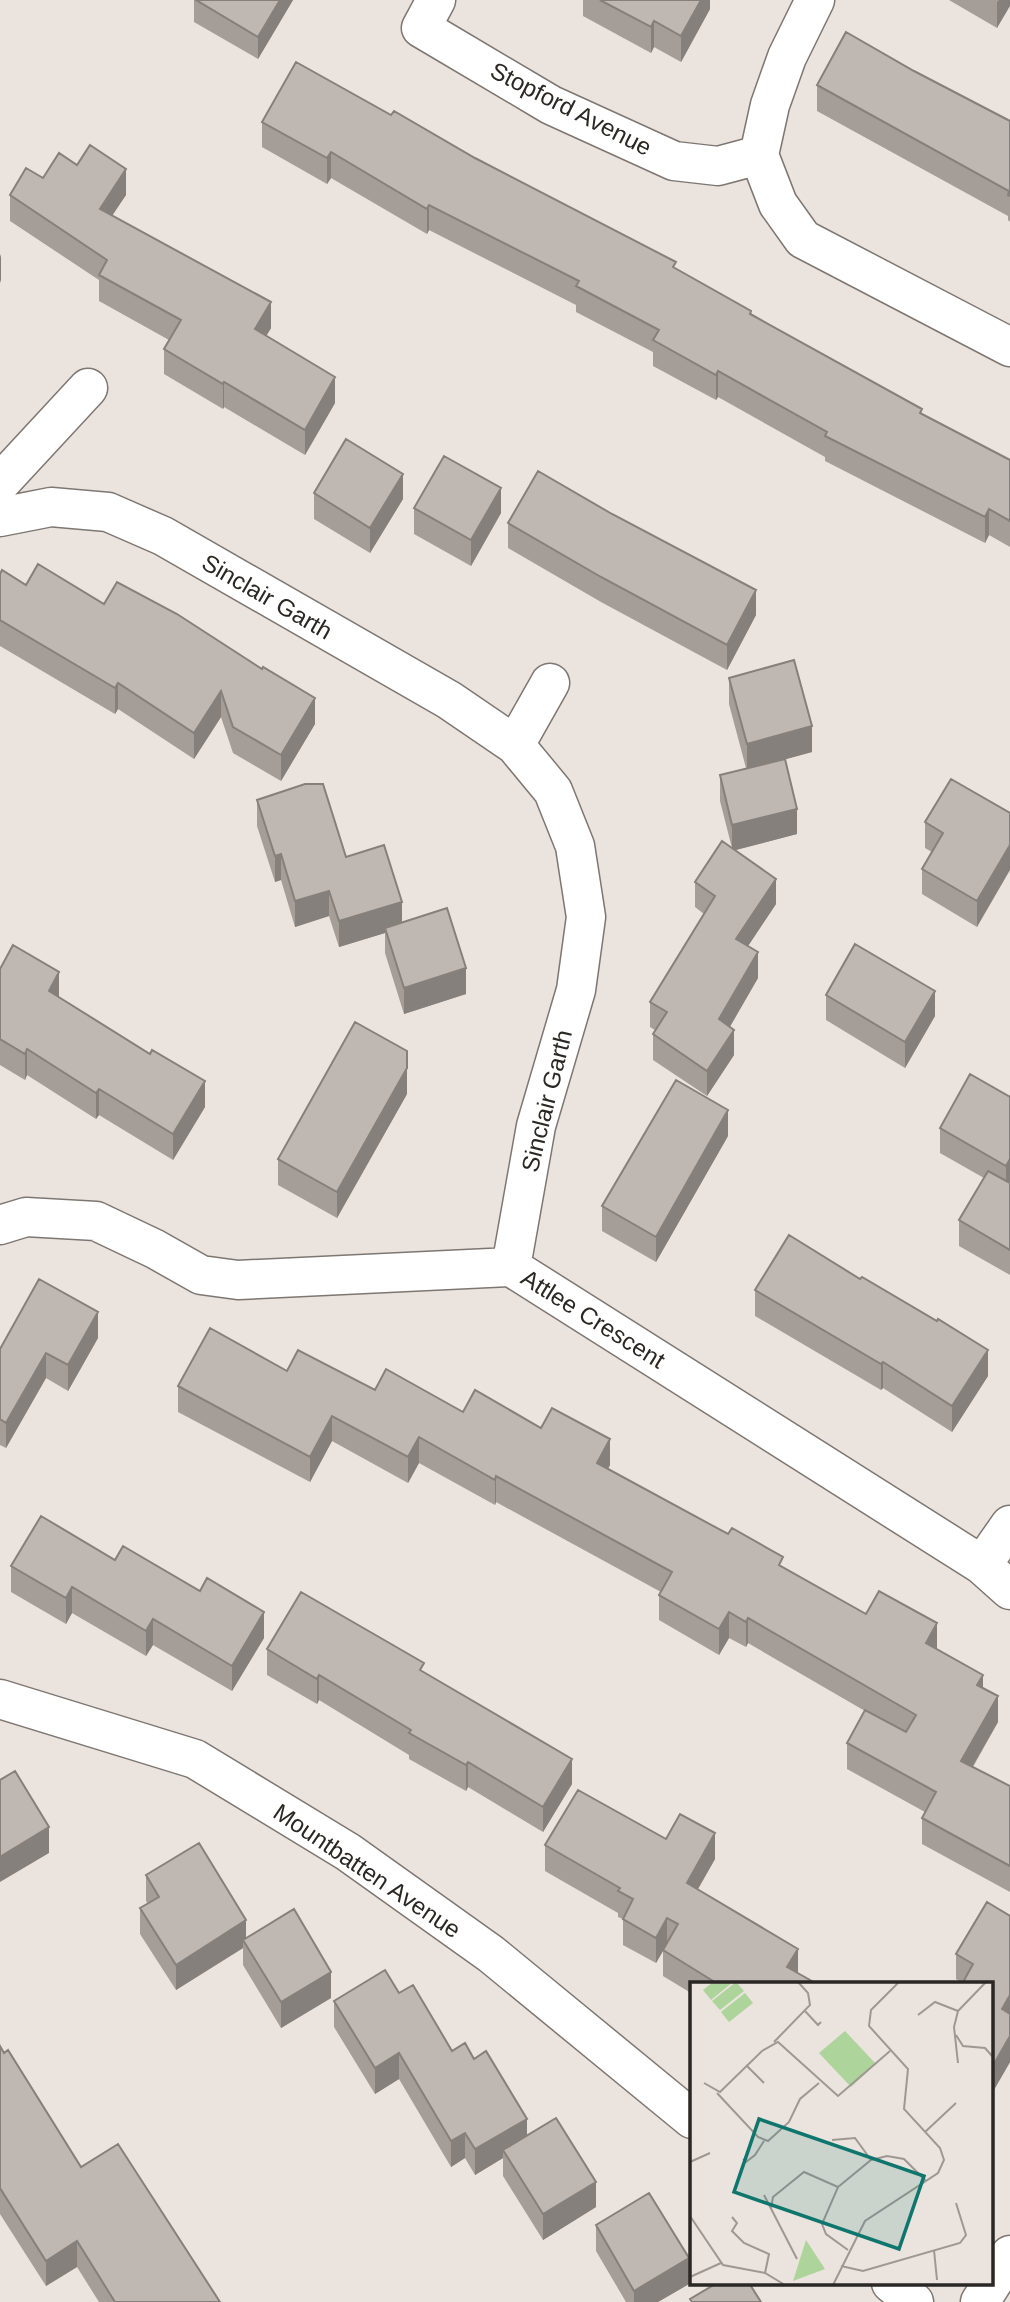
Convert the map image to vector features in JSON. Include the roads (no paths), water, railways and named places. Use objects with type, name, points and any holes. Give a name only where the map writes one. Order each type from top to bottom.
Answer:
[{"type":"street","name":"Stopford Avenue","points":[[436,0],[421,29],[551,105],[674,161],[718,166],[759,155]]},
{"type":"street","points":[[815,0],[783,69],[770,105],[759,155],[778,204],[803,240],[1010,347]]},
{"type":"street","points":[[0,483],[88,388]]},
{"type":"street","name":"Sinclair Garth","points":[[0,517],[51,507],[108,512],[163,536],[449,700],[515,745],[553,791],[575,846],[586,917],[576,990],[536,1126],[511,1267]]},
{"type":"street","points":[[515,745],[550,683]]},
{"type":"street","name":"Attlee Crescent","points":[[0,1225],[26,1217],[96,1221],[201,1275],[238,1280],[511,1267],[982,1565],[1010,1590]]},
{"type":"street","points":[[982,1565],[1010,1525]]},
{"type":"street","name":"Mountbatten Avenue","points":[[0,1699],[195,1759],[336,1845],[491,1954],[690,2118]]},
{"type":"street","points":[[992,2283],[1010,2255]]},
{"type":"street","points":[[892,2284],[914,2302]]},
{"type":"street","points":[[980,2302],[991,2284]]}]
